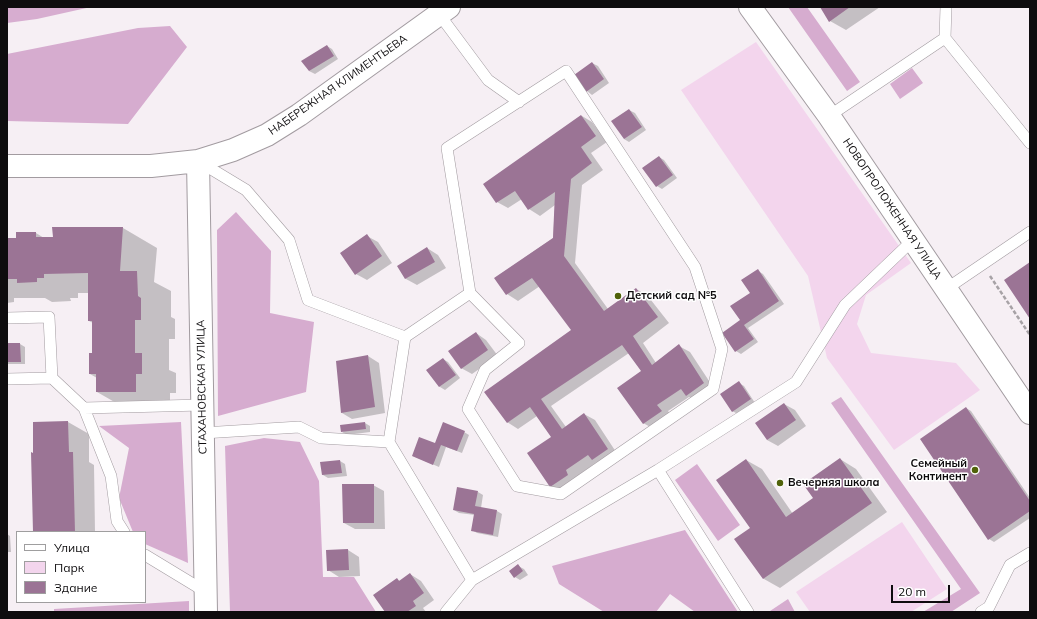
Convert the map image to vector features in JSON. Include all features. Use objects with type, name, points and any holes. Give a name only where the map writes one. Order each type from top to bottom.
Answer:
[{"type":"street","name":"НОВОПРОЛОЖЕННАЯ УЛИЦА","points":[[750,7],[830,116],[1030,413]]},
{"type":"street","name":"НАБЕРЕЖНАЯ КЛИМЕНТЬЕВА","points":[[7,166],[152,166],[198,161],[233,150],[267,135],[299,115],[444,10]]},
{"type":"street","name":"СТАХАНОВСКАЯ УЛИЦА","points":[[198,161],[206,602]]},
{"type":"lane","points":[[946,7],[945,38],[1030,143]]},
{"type":"lane","points":[[444,10],[488,80],[519,102]]},
{"type":"lane","points":[[830,116],[945,38]]},
{"type":"lane","points":[[566,71],[695,267],[722,349],[713,389],[561,494],[517,486],[468,409],[484,370],[519,343],[470,293],[447,148],[519,102],[566,71]]},
{"type":"lane","points":[[198,161],[246,190],[289,240],[308,300],[405,337]]},
{"type":"lane","points":[[946,289],[1030,232]]},
{"type":"lane","points":[[446,612],[472,580],[658,470],[796,382],[845,305],[913,240]]},
{"type":"lane","points":[[470,293],[405,337],[389,442],[472,580]]},
{"type":"lane","points":[[7,318],[49,317],[52,378],[84,408],[111,476],[117,521],[123,531]]},
{"type":"lane","points":[[7,379],[52,378]]},
{"type":"lane","points":[[84,408],[202,405]]},
{"type":"lane","points":[[203,433],[299,427],[320,438],[389,442]]},
{"type":"lane","points":[[658,470],[748,612]]},
{"type":"lane","points":[[981,612],[989,607],[1010,565],[1030,553]]},
{"type":"lane","points":[[146,556],[206,602]]},
{"type":"path","points":[[982,265],[1030,335]]},
{"type":"green space","points":[[756,42],[911,263],[866,295],[857,324],[871,353],[956,363],[980,390],[894,450],[827,358],[808,276],[681,90]]},
{"type":"green space","points":[[902,522],[947,589],[911,612],[810,612],[796,592]]},
{"type":"shaded area","points":[[7,7],[91,7],[37,19],[7,23]]},
{"type":"shaded area","points":[[788,7],[807,7],[860,82],[847,91]]},
{"type":"shaded area","points":[[170,26],[187,47],[128,124],[7,121],[7,54],[138,28]]},
{"type":"shaded area","points":[[912,68],[923,83],[900,99],[890,84]]},
{"type":"shaded area","points":[[236,212],[271,251],[270,313],[314,322],[306,392],[218,416],[217,230]]},
{"type":"shaded area","points":[[841,397],[980,593],[951,612],[923,612],[961,589],[831,403]]},
{"type":"shaded area","points":[[181,422],[188,563],[146,544],[146,531],[133,531],[119,498],[129,448],[99,426]]},
{"type":"shaded area","points":[[264,438],[300,442],[319,481],[323,577],[354,577],[376,612],[230,612],[225,446]]},
{"type":"shaded area","points":[[697,464],[740,525],[718,541],[675,480]]},
{"type":"shaded area","points":[[685,530],[738,612],[695,612],[670,594],[656,612],[604,612],[559,584],[552,566]]},
{"type":"shaded area","points":[[788,599],[795,612],[770,611]]},
{"type":"shaded area","points":[[189,601],[189,612],[54,612],[54,609]]},
{"type":"building","points":[[820,7],[850,7],[829,22]]},
{"type":"building","points":[[327,45],[334,56],[309,71],[301,61]]},
{"type":"building","points":[[592,62],[604,79],[586,92],[574,75]]},
{"type":"building","points":[[629,109],[642,127],[624,139],[611,121]]},
{"type":"building","points":[[581,115],[596,136],[581,147],[592,163],[571,179],[564,256],[604,311],[636,288],[658,317],[633,336],[652,365],[679,344],[704,383],[686,396],[681,389],[657,405],[662,411],[643,424],[617,388],[641,371],[622,345],[541,399],[562,429],[584,413],[608,449],[592,460],[588,455],[566,470],[568,475],[550,487],[527,453],[551,437],[530,407],[507,423],[484,392],[571,330],[532,278],[506,295],[494,278],[553,238],[555,192],[528,210],[515,191],[496,203],[483,184]]},
{"type":"building","points":[[659,156],[673,175],[656,187],[642,168]]},
{"type":"building","points":[[52,227],[123,227],[120,271],[137,271],[138,296],[141,298],[141,320],[135,320],[135,353],[142,353],[142,374],[136,374],[136,392],[96,392],[96,374],[89,374],[89,353],[92,353],[92,321],[88,321],[88,273],[44,274],[44,278],[37,278],[37,282],[17,283],[17,279],[7,279],[7,238],[16,238],[16,232],[36,232],[36,237],[53,237]]},
{"type":"building","points":[[367,234],[382,256],[355,275],[340,253]]},
{"type":"building","points":[[427,247],[435,262],[405,279],[397,266]]},
{"type":"building","points":[[1030,262],[1030,319],[1004,280]]},
{"type":"building","points":[[758,269],[779,301],[744,325],[754,339],[735,352],[722,333],[740,320],[730,306],[750,293],[741,280]]},
{"type":"building","points":[[476,332],[488,350],[461,369],[448,351]]},
{"type":"building","points":[[7,343],[20,343],[21,362],[7,362]]},
{"type":"building","points":[[368,355],[375,407],[341,413],[336,361]]},
{"type":"building","points":[[443,358],[456,375],[439,387],[426,370]]},
{"type":"building","points":[[739,381],[751,399],[732,412],[720,394]]},
{"type":"building","points":[[784,403],[796,420],[767,440],[755,423]]},
{"type":"building","name":"Семейный Континент","points":[[966,407],[1030,501],[1030,511],[988,540],[920,439]]},
{"type":"building","points":[[68,421],[69,452],[73,452],[75,531],[33,531],[31,452],[33,453],[33,422]]},
{"type":"building","points":[[365,422],[366,429],[341,432],[340,425]]},
{"type":"building","points":[[443,422],[465,431],[457,451],[441,445],[433,465],[412,456],[419,437],[435,443]]},
{"type":"building","points":[[840,458],[872,503],[763,579],[734,539],[750,528],[716,480],[746,459],[786,517],[813,498],[803,484]]},
{"type":"building","points":[[340,460],[342,473],[322,475],[320,462]]},
{"type":"building","points":[[342,484],[374,484],[374,523],[343,523]]},
{"type":"building","points":[[457,487],[478,491],[475,506],[497,510],[493,535],[471,531],[474,514],[453,510]]},
{"type":"building","points":[[348,549],[349,570],[327,571],[326,550]]},
{"type":"building","points":[[518,564],[523,571],[514,578],[509,571]]},
{"type":"building","points":[[410,573],[424,593],[413,601],[416,606],[407,612],[385,612],[373,595],[397,578],[399,581]]},
{"type":"place","name":"Детский сад №5","points":[[618,296]]},
{"type":"place","name":"Семейный Континент","points":[[975,470]]},
{"type":"place","name":"Вечерняя школа","points":[[780,483]]}]
